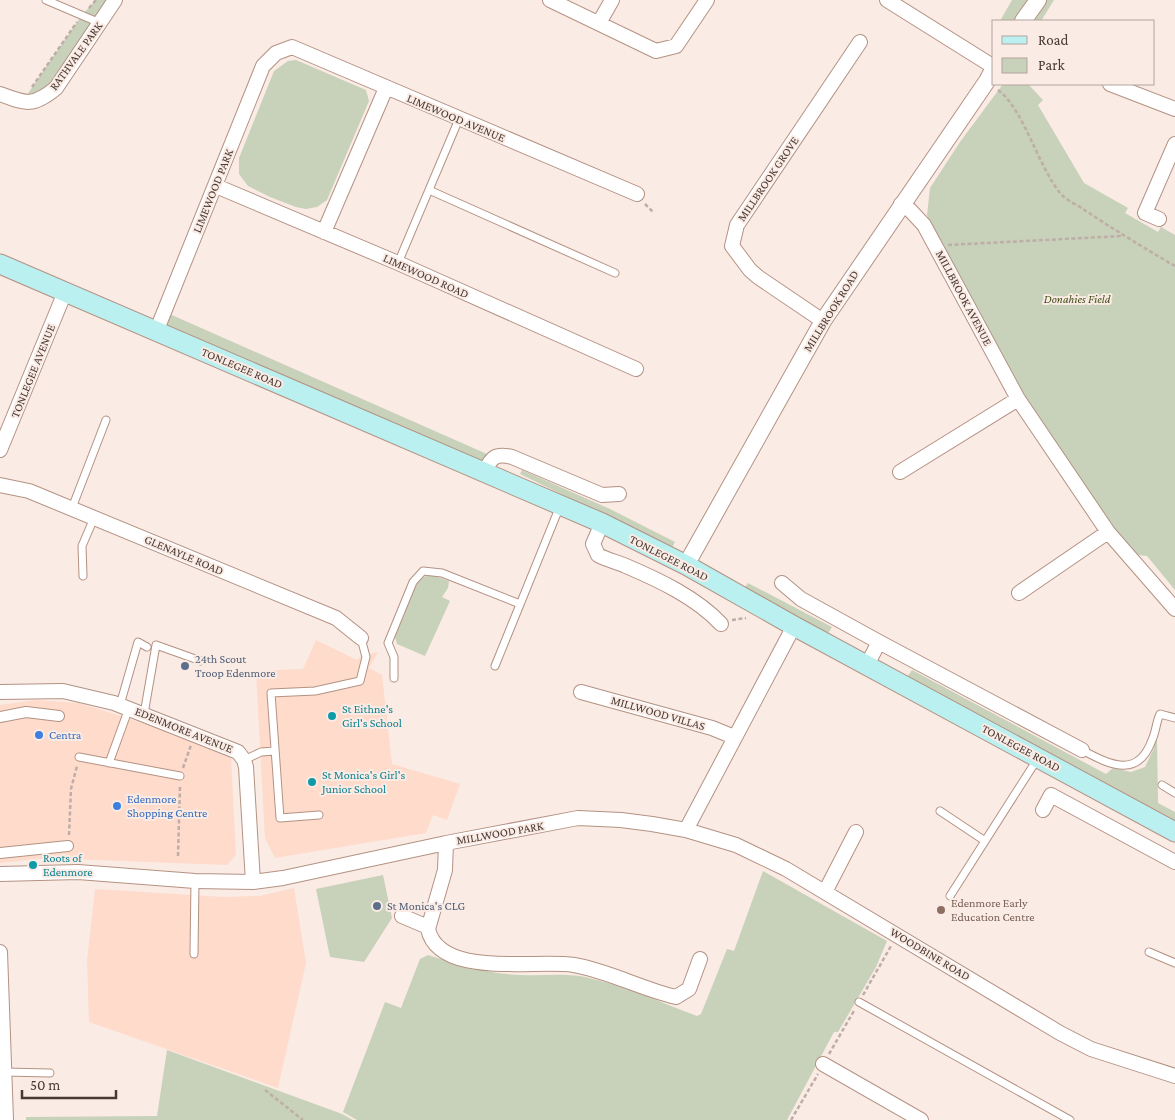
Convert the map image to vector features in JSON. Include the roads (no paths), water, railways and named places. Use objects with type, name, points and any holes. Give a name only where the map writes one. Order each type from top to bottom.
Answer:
[{"type":"main road","name":"TONLEGEE ROAD","points":[[0,264],[602,524],[686,565],[794,626],[1175,832]]},
{"type":"street","name":"RATHVALE PARK","points":[[0,94],[26,104],[44,98],[56,88],[115,0]]},
{"type":"street","points":[[550,0],[656,51],[676,46],[707,0]]},
{"type":"street","points":[[598,24],[612,0]]},
{"type":"street","points":[[887,0],[991,72]]},
{"type":"street","points":[[1024,20],[1038,0]]},
{"type":"street","name":"MILLBROOK GROVE","points":[[823,321],[754,273],[732,246],[737,226],[860,42]]},
{"type":"street","name":"LIMEWOOD AVENUE","points":[[276,53],[292,47],[636,194]]},
{"type":"street","name":"LIMEWOOD PARK","points":[[156,332],[263,66],[276,53]]},
{"type":"street","name":"MILLBROOK ROAD","points":[[686,565],[823,321],[991,72]]},
{"type":"street","points":[[1113,85],[1175,109]]},
{"type":"street","points":[[324,232],[386,88]]},
{"type":"street","points":[[1159,219],[1145,214],[1175,144]]},
{"type":"street","name":"LIMEWOOD ROAD","points":[[216,186],[398,263],[636,369]]},
{"type":"street","name":"MILLBROOK AVENUE","points":[[901,204],[910,210],[924,225],[1018,399],[1108,532],[1175,609]]},
{"type":"street","name":"TONLEGEE AVENUE","points":[[1,446],[65,292]]},
{"type":"street","points":[[900,472],[1018,399]]},
{"type":"street","points":[[484,472],[493,457],[498,454],[512,457],[602,495],[619,494]]},
{"type":"street","name":"GLENAYLE ROAD","points":[[0,485],[30,491],[336,618],[361,638]]},
{"type":"street","name":"TONLEGEE ROAD","points":[[602,524],[593,544],[598,555],[648,576],[695,602],[721,624]]},
{"type":"street","points":[[1019,593],[1108,532]]},
{"type":"street","points":[[782,583],[801,599],[1082,750]]},
{"type":"street","points":[[686,830],[794,626]]},
{"type":"street","points":[[867,665],[879,642]]},
{"type":"street","name":"EDENMORE AVENUE","points":[[0,692],[63,691],[125,707],[238,752],[244,760],[253,882]]},
{"type":"street","name":"MILLWOOD VILLAS","points":[[581,692],[712,728],[734,737]]},
{"type":"street","points":[[0,717],[26,712],[59,716]]},
{"type":"street","points":[[1043,810],[1051,795],[1175,862]]},
{"type":"street","name":"MILLWOOD PARK","points":[[428,927],[445,870],[446,843],[578,818],[621,820],[686,830]]},
{"type":"street","name":"WOODBINE ROAD","points":[[686,830],[736,845],[786,868],[1091,1049],[1175,1076]]},
{"type":"street","points":[[825,892],[856,832]]},
{"type":"street","points":[[0,874],[78,872],[195,881],[253,882],[283,878],[446,843]]},
{"type":"street","points":[[0,853],[68,846]]},
{"type":"street","points":[[402,916],[428,927],[430,939],[436,947],[465,959],[513,966],[572,965],[676,997],[689,989],[700,959]]},
{"type":"street","points":[[0,952],[2,1066],[6,1120]]},
{"type":"street","points":[[823,1064],[921,1120]]},
{"type":"lane","points":[[46,0],[100,23]]},
{"type":"lane","points":[[398,263],[459,119]]},
{"type":"lane","points":[[429,190],[615,273]]},
{"type":"lane","points":[[72,508],[106,420]]},
{"type":"lane","points":[[496,666],[560,505]]},
{"type":"lane","points":[[83,576],[82,546],[94,518]]},
{"type":"lane","points":[[394,678],[394,657],[388,643],[413,582],[423,571],[442,573],[520,604]]},
{"type":"lane","points":[[319,815],[280,818],[271,693],[316,691],[360,681],[366,657],[361,638]]},
{"type":"lane","points":[[109,763],[125,707],[138,642],[148,647]]},
{"type":"lane","points":[[144,714],[156,645],[201,661]]},
{"type":"lane","points":[[1082,750],[1097,758],[1115,764],[1132,766],[1142,760],[1151,744],[1160,714],[1175,718]]},
{"type":"lane","points":[[244,760],[261,752],[276,751]]},
{"type":"lane","points":[[79,757],[180,776]]},
{"type":"lane","points":[[950,896],[1038,757]]},
{"type":"lane","points":[[1162,785],[1175,793]]},
{"type":"lane","points":[[940,811],[984,841]]},
{"type":"lane","points":[[194,954],[195,881]]},
{"type":"lane","points":[[1149,952],[1175,963]]},
{"type":"lane","points":[[859,1002],[1070,1120]]},
{"type":"lane","points":[[2,1066],[50,1073]]},
{"type":"place","name":"24th Scout Troop Edenmore","points":[[185,666]]},
{"type":"place","name":"St Eithne's Girl's School","points":[[332,716]]},
{"type":"place","name":"Centra","points":[[39,735]]},
{"type":"place","name":"St Monica's Girl's Junior School","points":[[312,782]]},
{"type":"place","name":"Edenmore Shopping Centre","points":[[117,806]]},
{"type":"place","name":"Roots of Edenmore","points":[[33,865]]},
{"type":"place","name":"St Monica's CLG","points":[[377,906]]},
{"type":"place","name":"Edenmore Early Education Centre","points":[[941,910]]},
{"type":"park label","name":"Donahies Field","points":[[1077,299]]}]
